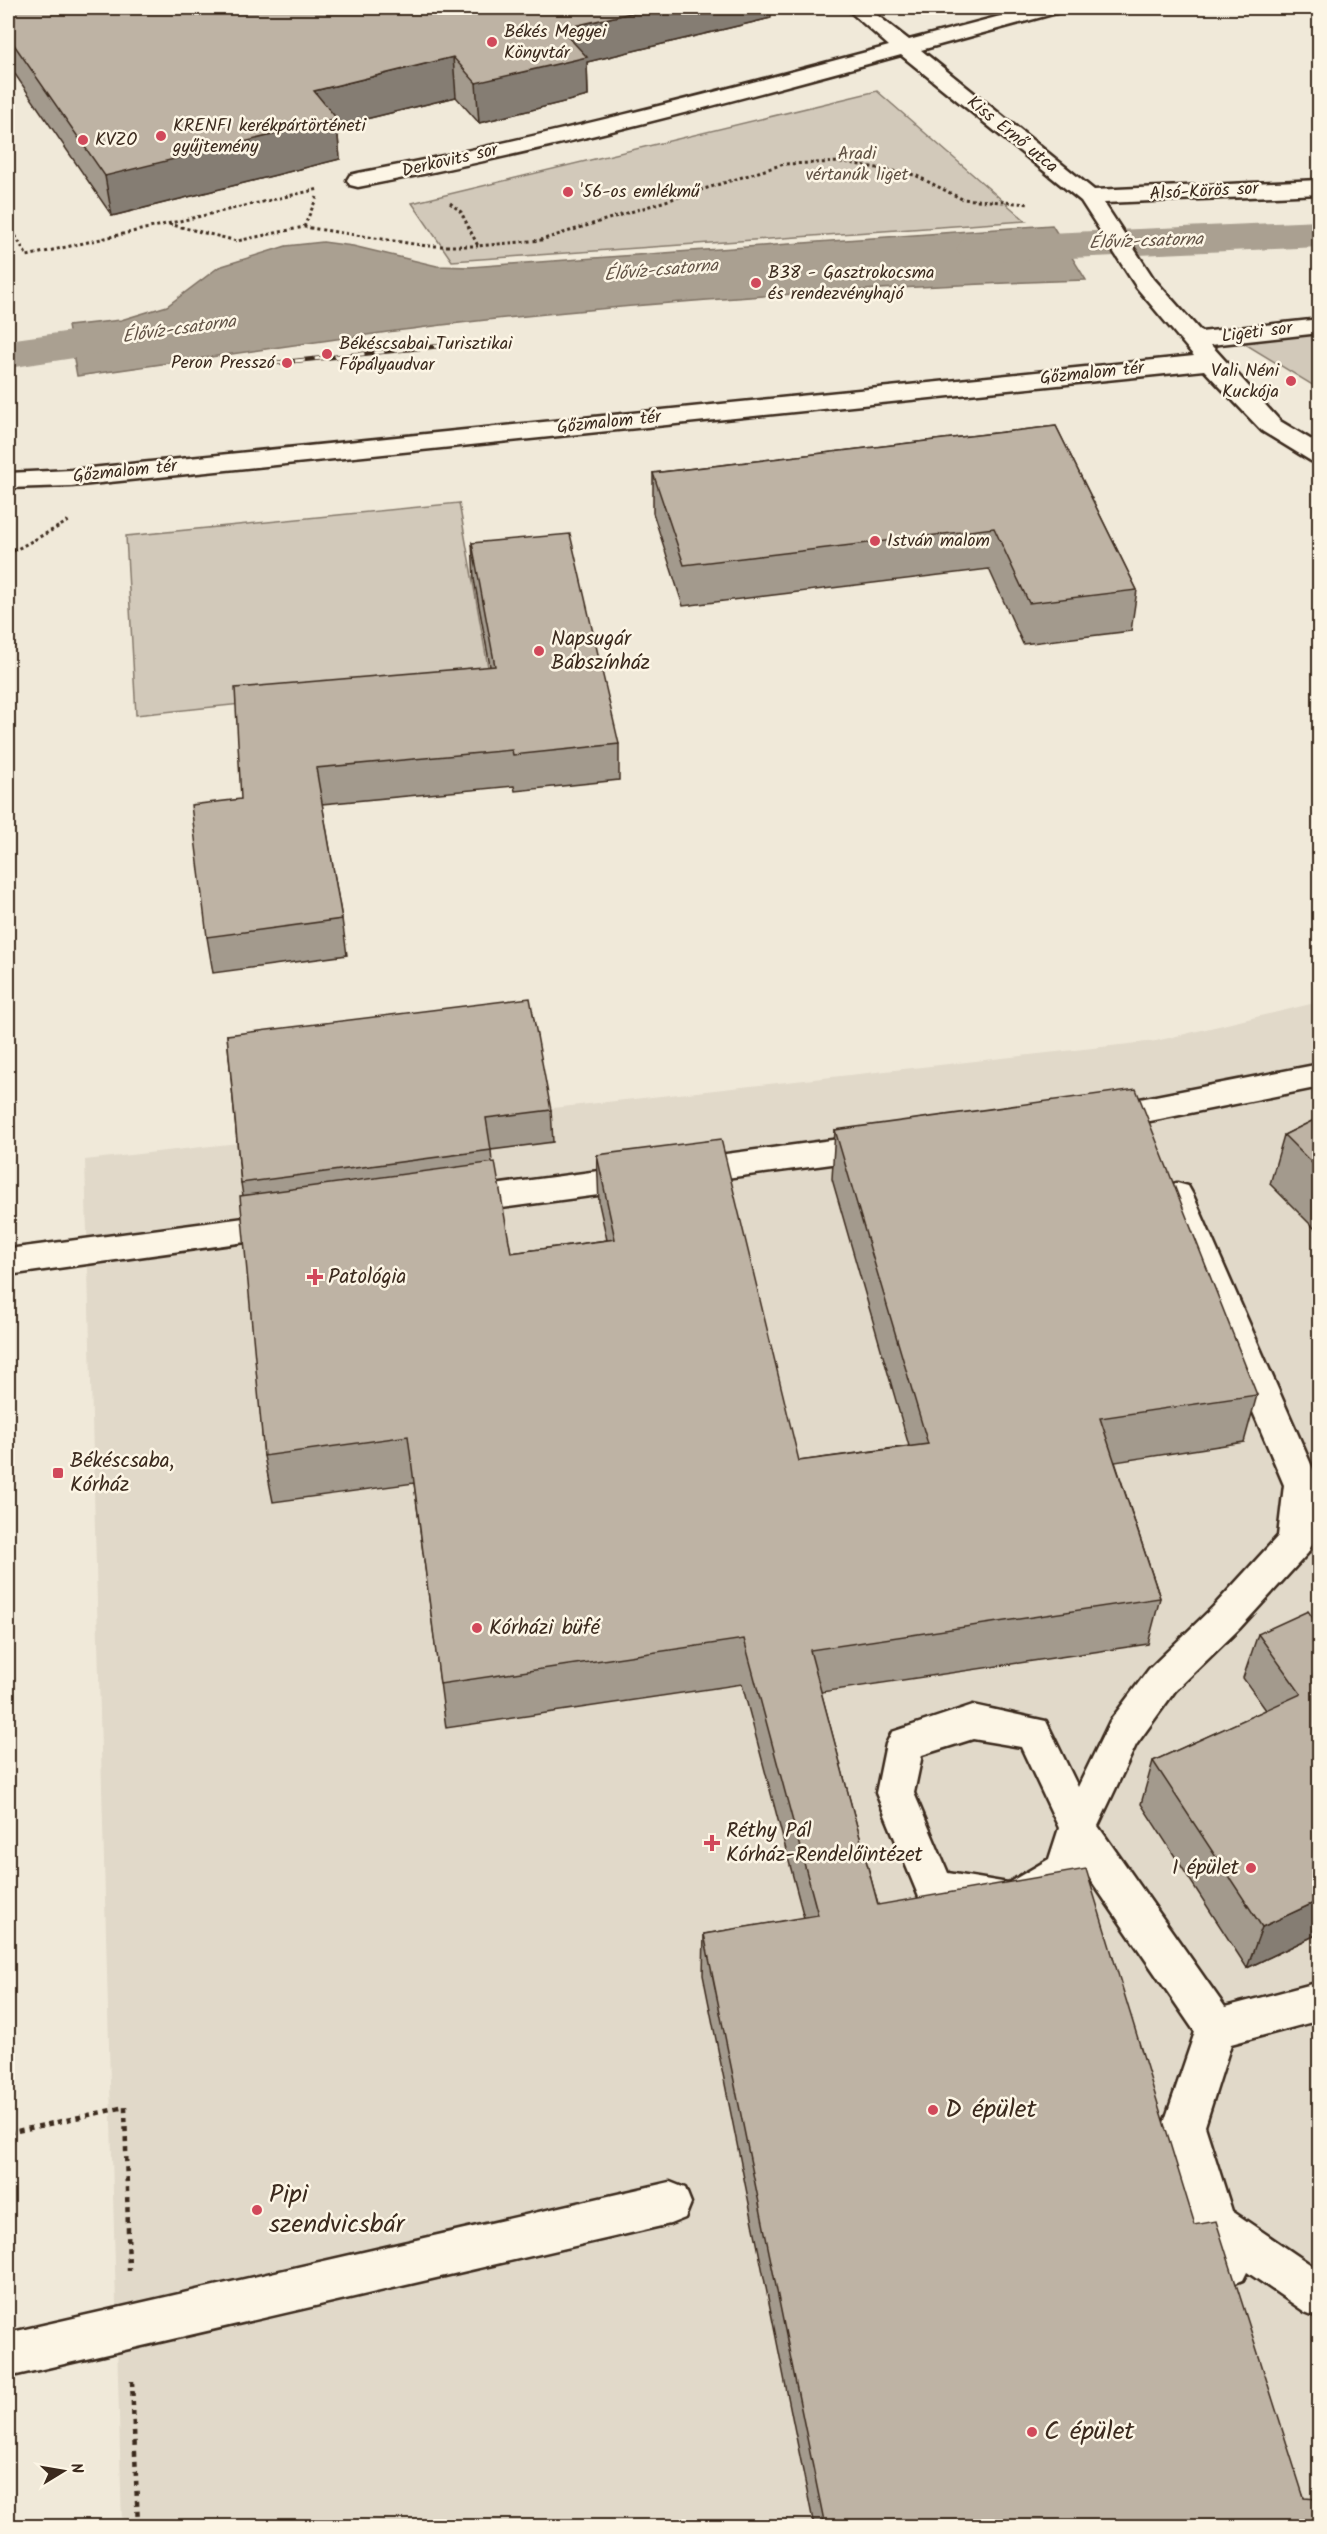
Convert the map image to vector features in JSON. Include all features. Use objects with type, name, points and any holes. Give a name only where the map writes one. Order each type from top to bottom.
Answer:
[{"type":"street","name":"Kiss Ernő utca","points":[[856,8],[1089,197],[1145,283],[1196,340],[1210,362],[1271,426],[1320,456]]},
{"type":"street","name":"Derkovits sor","points":[[358,180],[410,171],[711,100],[906,50],[1053,8]]},
{"type":"street","name":"Alsó-Körös sor","points":[[1089,197],[1320,187]]},
{"type":"street","name":"Ligeti sor","points":[[1196,340],[1320,326]]},
{"type":"street","name":"Gőzmalom tér","points":[[8,481],[71,478],[1210,362]]},
{"type":"street","points":[[1105,1115],[1140,1111],[1320,1074]]},
{"type":"street","points":[[1140,1111],[1302,1485],[1295,1542],[1226,1618],[1162,1680],[1123,1733],[1078,1828],[1065,1870],[1012,1902],[935,1889],[895,1793],[905,1744],[974,1722],[1033,1733],[1078,1828],[1215,2029]]},
{"type":"street","points":[[430,1206],[904,1142]]},
{"type":"street","points":[[8,1262],[324,1220]]},
{"type":"street","points":[[1215,2029],[1320,2001]]},
{"type":"street","points":[[1215,2029],[1184,2126],[1240,2303]]},
{"type":"street","points":[[8,2355],[670,2203]]},
{"type":"street","points":[[1216,2225],[1320,2297]]},
{"type":"path","points":[[168,224],[237,241],[304,227],[427,246],[478,246],[541,240],[784,164],[844,162],[915,175],[962,199],[1032,204],[1089,197]]},
{"type":"path","points":[[410,171],[461,212],[478,246]]},
{"type":"path","points":[[8,222],[9,229],[27,256],[321,188],[304,227]]},
{"type":"shaded area","name":"Réthy Pál Kórház-Rendelőintézet","points":[[1319,1002],[1319,2526],[122,2526],[85,1160],[1156,1041]]},
{"type":"green space","name":"Aradi vértanúk liget","points":[[877,91],[1026,221],[452,261],[412,203]]},
{"type":"green space","points":[[1319,328],[1319,389],[1232,336]]},
{"type":"green space","points":[[459,503],[490,678],[136,715],[126,536]]},
{"type":"water","points":[[1052,225],[1086,280],[927,286],[609,308],[357,336],[77,376],[68,326],[121,320],[167,306],[219,267],[286,246],[323,242],[353,246],[437,266],[470,267]]},
{"type":"building","points":[[8,8],[653,8],[561,29],[587,57],[476,83],[453,57],[314,91],[337,119],[105,176],[8,36]]},
{"type":"building","points":[[1056,426],[1137,590],[1029,603],[994,528],[684,565],[653,473]]},
{"type":"building","points":[[570,534],[619,744],[513,755],[512,750],[316,768],[342,919],[207,937],[191,805],[241,799],[235,688],[495,666],[472,543]]},
{"type":"building","points":[[530,998],[551,1110],[486,1118],[491,1150],[241,1183],[227,1035]]},
{"type":"building","points":[[1136,1089],[1257,1395],[1100,1418],[1160,1598],[810,1650],[878,1905],[1086,1869],[1195,2225],[1216,2221],[1304,2498],[1318,2499],[1320,2503],[1320,2526],[825,2526],[704,1934],[818,1915],[744,1639],[440,1684],[408,1436],[264,1456],[240,1196],[495,1162],[511,1253],[615,1239],[597,1155],[721,1139],[799,1461],[928,1444],[835,1130]]},
{"type":"building","points":[[1320,1117],[1320,1171],[1284,1135]]},
{"type":"building","name":"I épület","points":[[1308,1611],[1320,1628],[1320,1900],[1262,1927],[1153,1761],[1301,1694],[1258,1634]]},
{"type":"waterway","name":"Élővíz-csatorna","points":[[978,249],[1320,234]]},
{"type":"waterway","name":"Élővíz-csatorna","points":[[8,354],[157,333]]},
{"type":"railway","points":[[255,365],[440,346]]},
{"type":"place","name":"Békés Megyei Könyvtár","points":[[492,42]]},
{"type":"place","name":"KRENFI kerékpártörténeti gyűjtemény","points":[[161,136]]},
{"type":"place","name":"KVZO","points":[[83,140]]},
{"type":"place","name":"'56-os emlékmű","points":[[568,192]]},
{"type":"place","name":"B38 - Gasztrokocsma és rendezvényhajó","points":[[756,283]]},
{"type":"place","name":"Békéscsabai Turisztikai Főpályaudvar","points":[[327,354]]},
{"type":"place","name":"Peron Presszó","points":[[287,363]]},
{"type":"place","name":"Vali Néni Kuckója","points":[[1291,381]]},
{"type":"place","name":"István malom","points":[[875,541]]},
{"type":"place","name":"Napsugár Bábszínház","points":[[539,651]]},
{"type":"place","name":"Patológia","points":[[315,1277]]},
{"type":"place","name":"Békéscsaba, Kórház","points":[[58,1473]]},
{"type":"place","name":"Kórházi büfé","points":[[477,1628]]},
{"type":"place","name":"Réthy Pál Kórház-Rendelőintézet","points":[[712,1843]]},
{"type":"place","name":"I épület","points":[[1251,1868]]},
{"type":"place","name":"D épület","points":[[933,2110]]},
{"type":"place","name":"Pipi szendvicsbár","points":[[257,2210]]},
{"type":"place","name":"C épület","points":[[1032,2432]]}]
